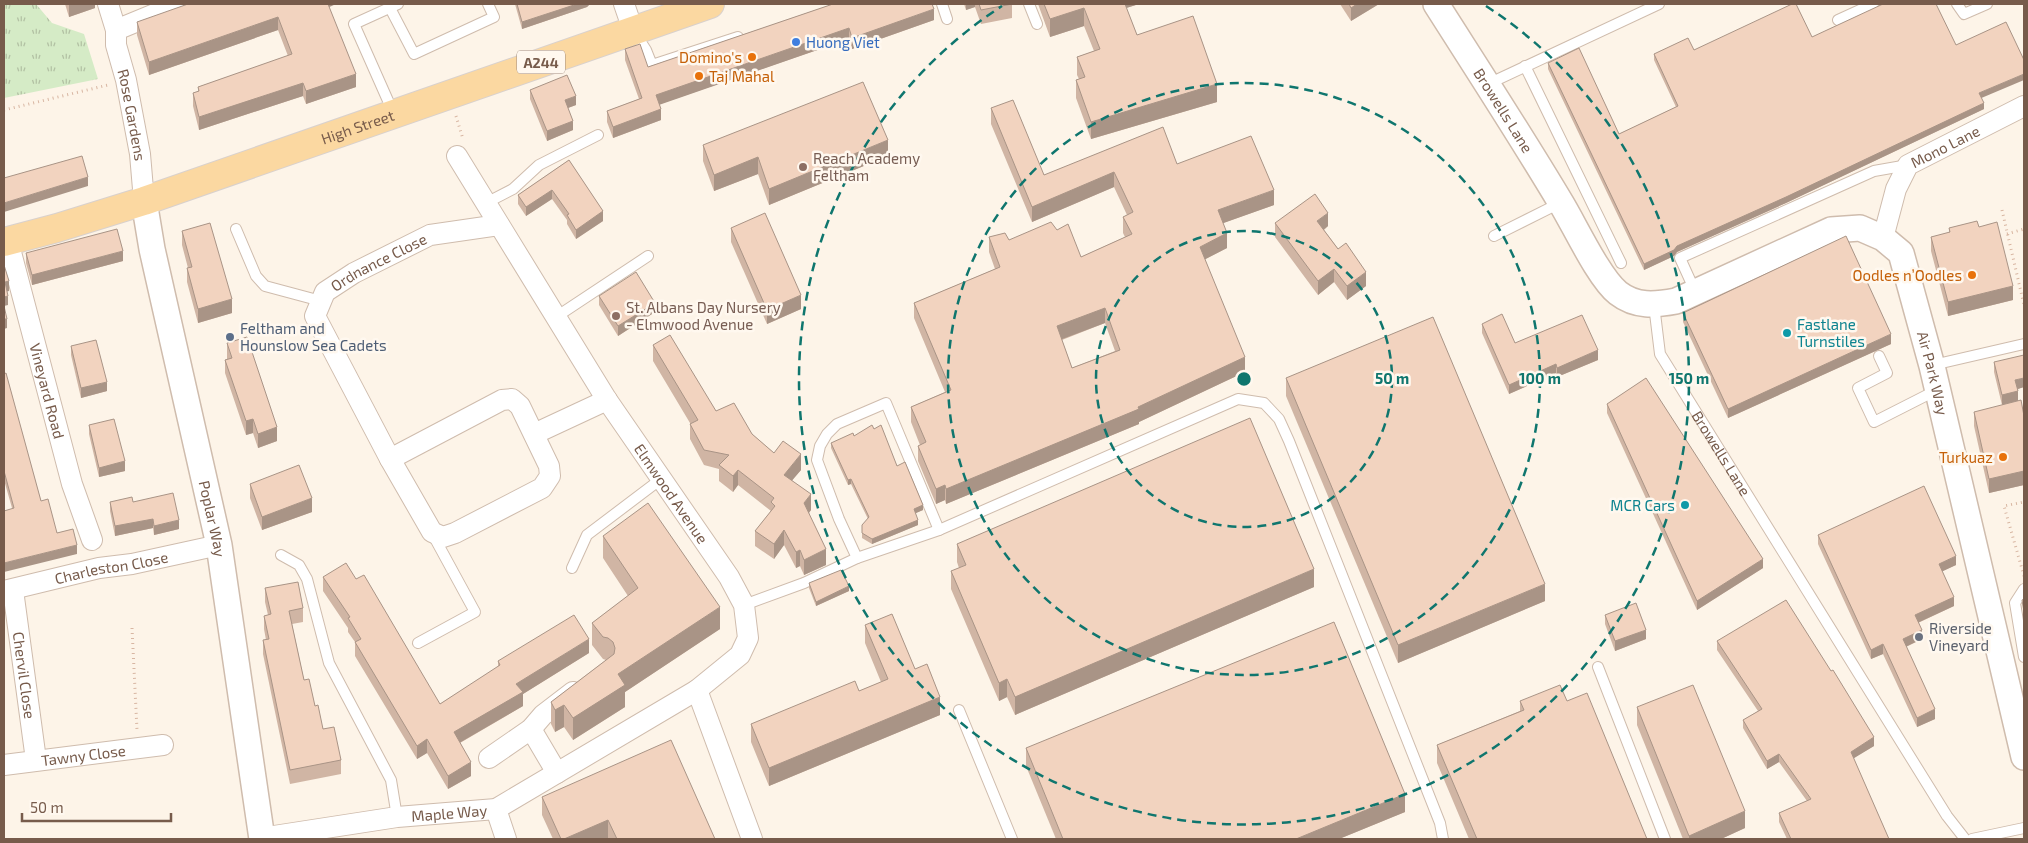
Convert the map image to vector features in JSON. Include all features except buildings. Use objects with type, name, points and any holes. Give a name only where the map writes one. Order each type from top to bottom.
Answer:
[{"type":"main road","name":"High Street","points":[[6,241],[57,228],[144,201],[710,4]]},
{"type":"street","name":"Rose Gardens","points":[[108,4],[116,30],[116,45],[126,80],[140,154],[144,201]]},
{"type":"street","points":[[116,30],[179,4]]},
{"type":"street","points":[[624,4],[633,30]]},
{"type":"street","name":"Browells Lane","points":[[1436,4],[1561,202],[1602,274],[1617,292],[1634,302],[1654,305]]},
{"type":"street","name":"Mono Lane","points":[[1883,238],[1896,189],[1908,165],[2024,106]]},
{"type":"street","name":"Elmwood Avenue","points":[[457,156],[607,400],[729,577],[744,605],[748,638],[740,655],[697,690]]},
{"type":"street","name":"Poplar Way","points":[[144,201],[152,249],[219,545],[262,838]]},
{"type":"street","name":"Ordnance Close","points":[[432,532],[390,458],[315,316],[325,292],[354,273],[430,235],[500,225]]},
{"type":"street","name":"Air Park Way","points":[[1654,305],[1676,301],[1831,230],[1860,228],[1883,238],[1901,253],[1932,366],[2023,746]]},
{"type":"street","name":"Vineyard Road","points":[[6,241],[72,484],[92,540]]},
{"type":"street","points":[[390,458],[502,400],[512,399],[520,406],[549,466],[550,476],[542,488],[455,534],[443,537],[432,532]]},
{"type":"street","points":[[534,434],[607,400]]},
{"type":"street","name":"Charleston Close","points":[[8,590],[99,568],[132,564],[219,545]]},
{"type":"street","name":"Chervil Close","points":[[8,590],[36,760]]},
{"type":"street","points":[[489,758],[531,729],[543,714],[584,683]]},
{"type":"street","points":[[697,690],[752,839]]},
{"type":"street","name":"Maple Way","points":[[262,838],[397,817],[496,810],[697,690]]},
{"type":"street","points":[[531,729],[557,773]]},
{"type":"street","name":"Tawny Close","points":[[4,765],[163,745]]},
{"type":"street","points":[[496,810],[506,839]]},
{"type":"lane","points":[[393,113],[354,24],[394,6],[414,54],[494,17],[488,4]]},
{"type":"lane","points":[[942,4],[947,19]]},
{"type":"lane","points":[[1029,4],[1036,24]]},
{"type":"lane","points":[[1487,84],[1659,4]]},
{"type":"lane","points":[[1838,20],[1873,4]]},
{"type":"lane","points":[[1957,4],[1964,14],[1987,4]]},
{"type":"lane","points":[[633,30],[646,50],[652,65],[745,34]]},
{"type":"lane","points":[[1525,66],[1621,264]]},
{"type":"lane","points":[[486,203],[513,189],[538,165],[598,135]]},
{"type":"lane","points":[[1695,292],[1680,258],[1874,172],[1908,165]]},
{"type":"lane","points":[[1494,236],[1561,202]]},
{"type":"lane","points":[[236,229],[256,276],[264,286],[321,302]]},
{"type":"lane","points":[[556,317],[648,256]]},
{"type":"lane","name":"Browells Lane","points":[[1654,305],[1660,354],[1946,816],[1965,839]]},
{"type":"lane","points":[[1932,366],[2024,344]]},
{"type":"lane","points":[[1879,356],[1887,373],[1858,388],[1874,422],[1937,390]]},
{"type":"lane","points":[[744,605],[804,583],[857,558],[939,530],[1238,399],[1264,403],[1279,419],[1289,441],[1440,823],[1443,839]]},
{"type":"lane","points":[[857,558],[839,519],[817,460],[820,446],[827,434],[837,424],[886,402],[939,530]]},
{"type":"lane","points":[[572,568],[587,535],[661,479]]},
{"type":"lane","points":[[418,643],[475,612],[432,532]]},
{"type":"lane","points":[[281,554],[299,565],[307,580],[329,663],[391,780],[397,817]]},
{"type":"lane","points":[[2024,589],[2015,602],[2024,658]]},
{"type":"lane","points":[[1598,667],[1665,839]]},
{"type":"lane","points":[[959,710],[1012,839]]},
{"type":"lane","points":[[1972,839],[2024,828]]},
{"type":"path","points":[[838,30],[843,44]]},
{"type":"path","points":[[4,110],[126,80]]},
{"type":"path","points":[[450,94],[464,141],[457,156]]},
{"type":"path","points":[[2002,210],[2024,305]]},
{"type":"path","points":[[2007,234],[2024,230]]},
{"type":"path","points":[[2024,502],[2004,506],[2024,577]]},
{"type":"path","points":[[132,628],[138,748]]},
{"type":"green space","points":[[4,4],[36,4],[52,23],[84,34],[98,79],[4,98]]},
{"type":"place","name":"Huong Viet","points":[[796,42]]},
{"type":"place","name":"Domino's","points":[[752,57]]},
{"type":"place","name":"Taj Mahal","points":[[699,76]]},
{"type":"place","name":"Reach Academy Feltham","points":[[803,167]]},
{"type":"place","name":"Oodles n’Oodles","points":[[1972,275]]},
{"type":"place","name":"St. Albans Day Nursery - Elmwood Avenue","points":[[616,316]]},
{"type":"place","name":"Fastlane Turnstiles","points":[[1787,333]]},
{"type":"place","name":"Feltham and Hounslow Sea Cadets","points":[[230,337]]},
{"type":"place","name":"Turkuaz","points":[[2003,457]]},
{"type":"place","name":"MCR Cars","points":[[1685,505]]},
{"type":"place","name":"Riverside Vineyard","points":[[1919,637]]}]
